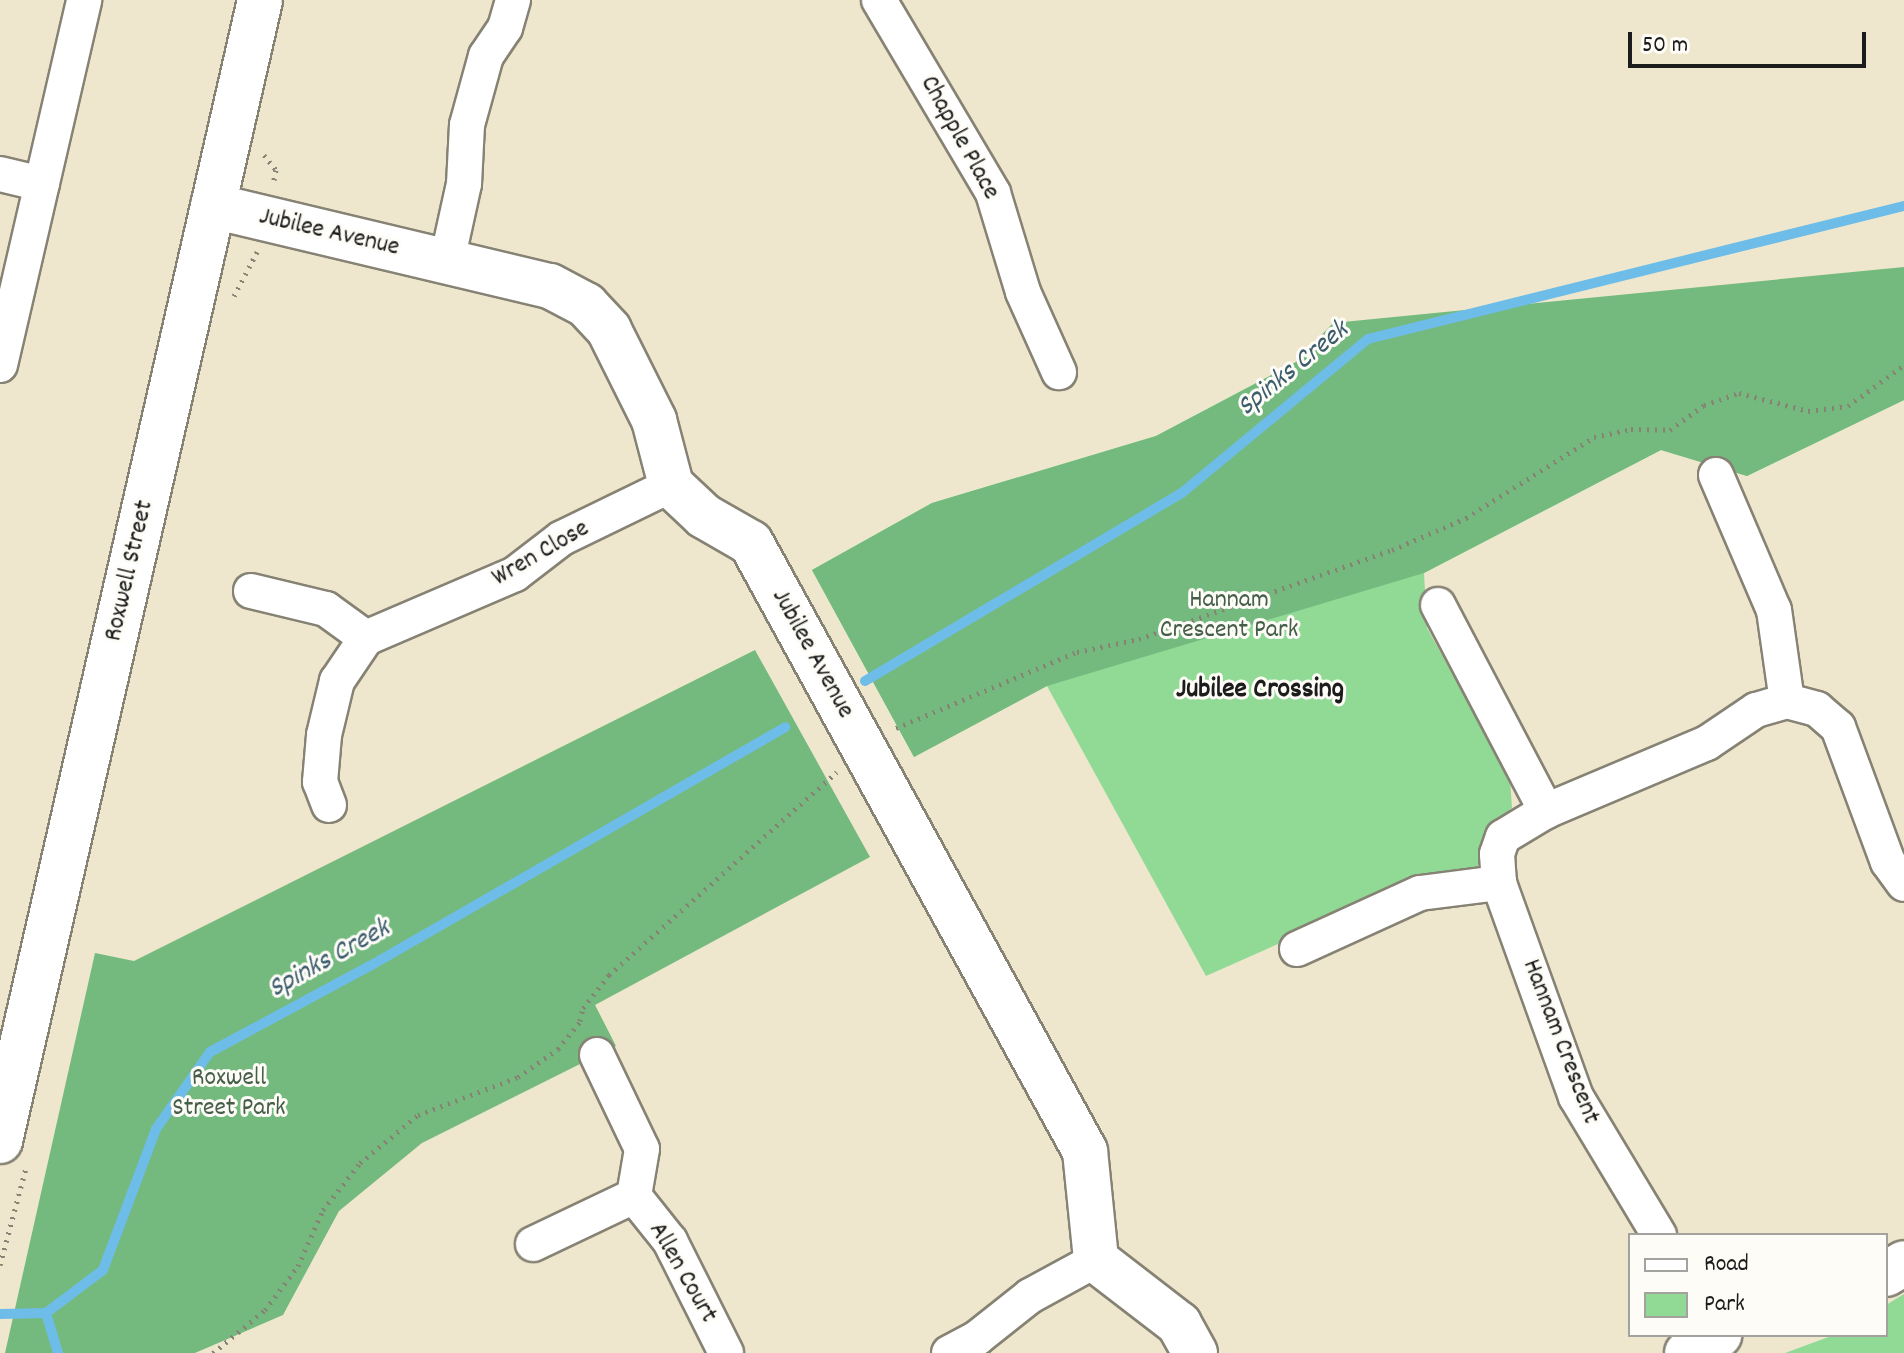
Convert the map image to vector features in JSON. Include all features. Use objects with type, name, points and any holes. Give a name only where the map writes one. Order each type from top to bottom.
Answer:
[{"type":"street","points":[[0,365],[84,0]]},
{"type":"street","name":"Roxwell Street","points":[[0,1141],[260,0]]},
{"type":"street","points":[[447,261],[464,184],[467,125],[486,56],[505,28],[513,0]]},
{"type":"street","name":"Chapple Place","points":[[879,0],[993,193],[1023,292],[1059,372]]},
{"type":"street","points":[[0,174],[42,184]]},
{"type":"street","name":"Jubilee Avenue","points":[[213,206],[550,286],[586,305],[609,330],[654,420],[671,485],[704,516],[751,543],[1085,1151],[1096,1260]]},
{"type":"street","points":[[1716,475],[1774,610],[1787,701],[1817,709],[1838,727],[1888,862],[1904,884]]},
{"type":"street","name":"Wren Close","points":[[366,638],[515,574],[562,538],[671,485]]},
{"type":"street","points":[[251,591],[326,609],[366,638],[337,681],[324,735],[320,782],[329,805]]},
{"type":"street","points":[[1438,605],[1546,811]]},
{"type":"street","name":"Hannam Crescent","points":[[1658,1233],[1576,1097],[1499,883],[1497,854],[1503,837],[1546,811],[1635,777],[1707,743],[1756,710],[1787,701]]},
{"type":"street","points":[[1297,949],[1420,893],[1499,883]]},
{"type":"street","name":"Allen Court","points":[[597,1055],[642,1149],[634,1196],[670,1241],[726,1353]]},
{"type":"street","name":"Allen Court","points":[[533,1244],[634,1196]]},
{"type":"street","points":[[949,1353],[977,1338],[1030,1296],[1096,1260],[1179,1324],[1195,1353]]},
{"type":"path","points":[[213,1353],[265,1310],[298,1266],[323,1210],[360,1163],[418,1115],[518,1077],[558,1049],[580,1021],[583,1008],[609,975],[863,747],[953,699],[1000,687],[1077,652],[1139,639],[1404,545],[1466,518],[1594,437],[1631,429],[1670,430],[1704,405],[1739,393],[1808,411],[1848,406],[1904,365]]},
{"type":"path","points":[[580,1021],[597,1055]]},
{"type":"green space","name":"Hannam Crescent Park","points":[[1904,267],[1904,400],[1747,476],[1661,450],[1424,573],[1047,686],[914,757],[812,570],[932,503],[1156,436],[1296,362],[1333,323]]},
{"type":"green space","name":"Hannam Crescent Park","points":[[1296,362],[1904,400],[1747,476],[1661,450],[1424,573],[1427,628],[1510,778],[1512,808],[1500,819],[1477,867],[1422,880],[1206,976],[1047,686],[914,757],[812,570],[932,503],[1156,436]]},
{"type":"green space","name":"Roxwell Street Park","points":[[755,650],[870,857],[595,1005],[616,1046],[422,1143],[339,1211],[283,1315],[195,1353],[5,1353],[95,953],[134,961]]},
{"type":"green space","points":[[1904,1294],[1904,1353],[1785,1353],[1829,1337],[1888,1337],[1888,1304]]},
{"type":"waterway","name":"Spinks Creek","points":[[865,681],[1183,492],[1368,339],[1904,206]]},
{"type":"waterway","name":"Spinks Creek","points":[[0,1314],[46,1313],[103,1270],[156,1129],[210,1052],[370,966],[785,727]]},
{"type":"waterway","points":[[46,1313],[58,1353]]},
{"type":"district","name":"Jubilee Crossing","points":[[1260,691]]}]
